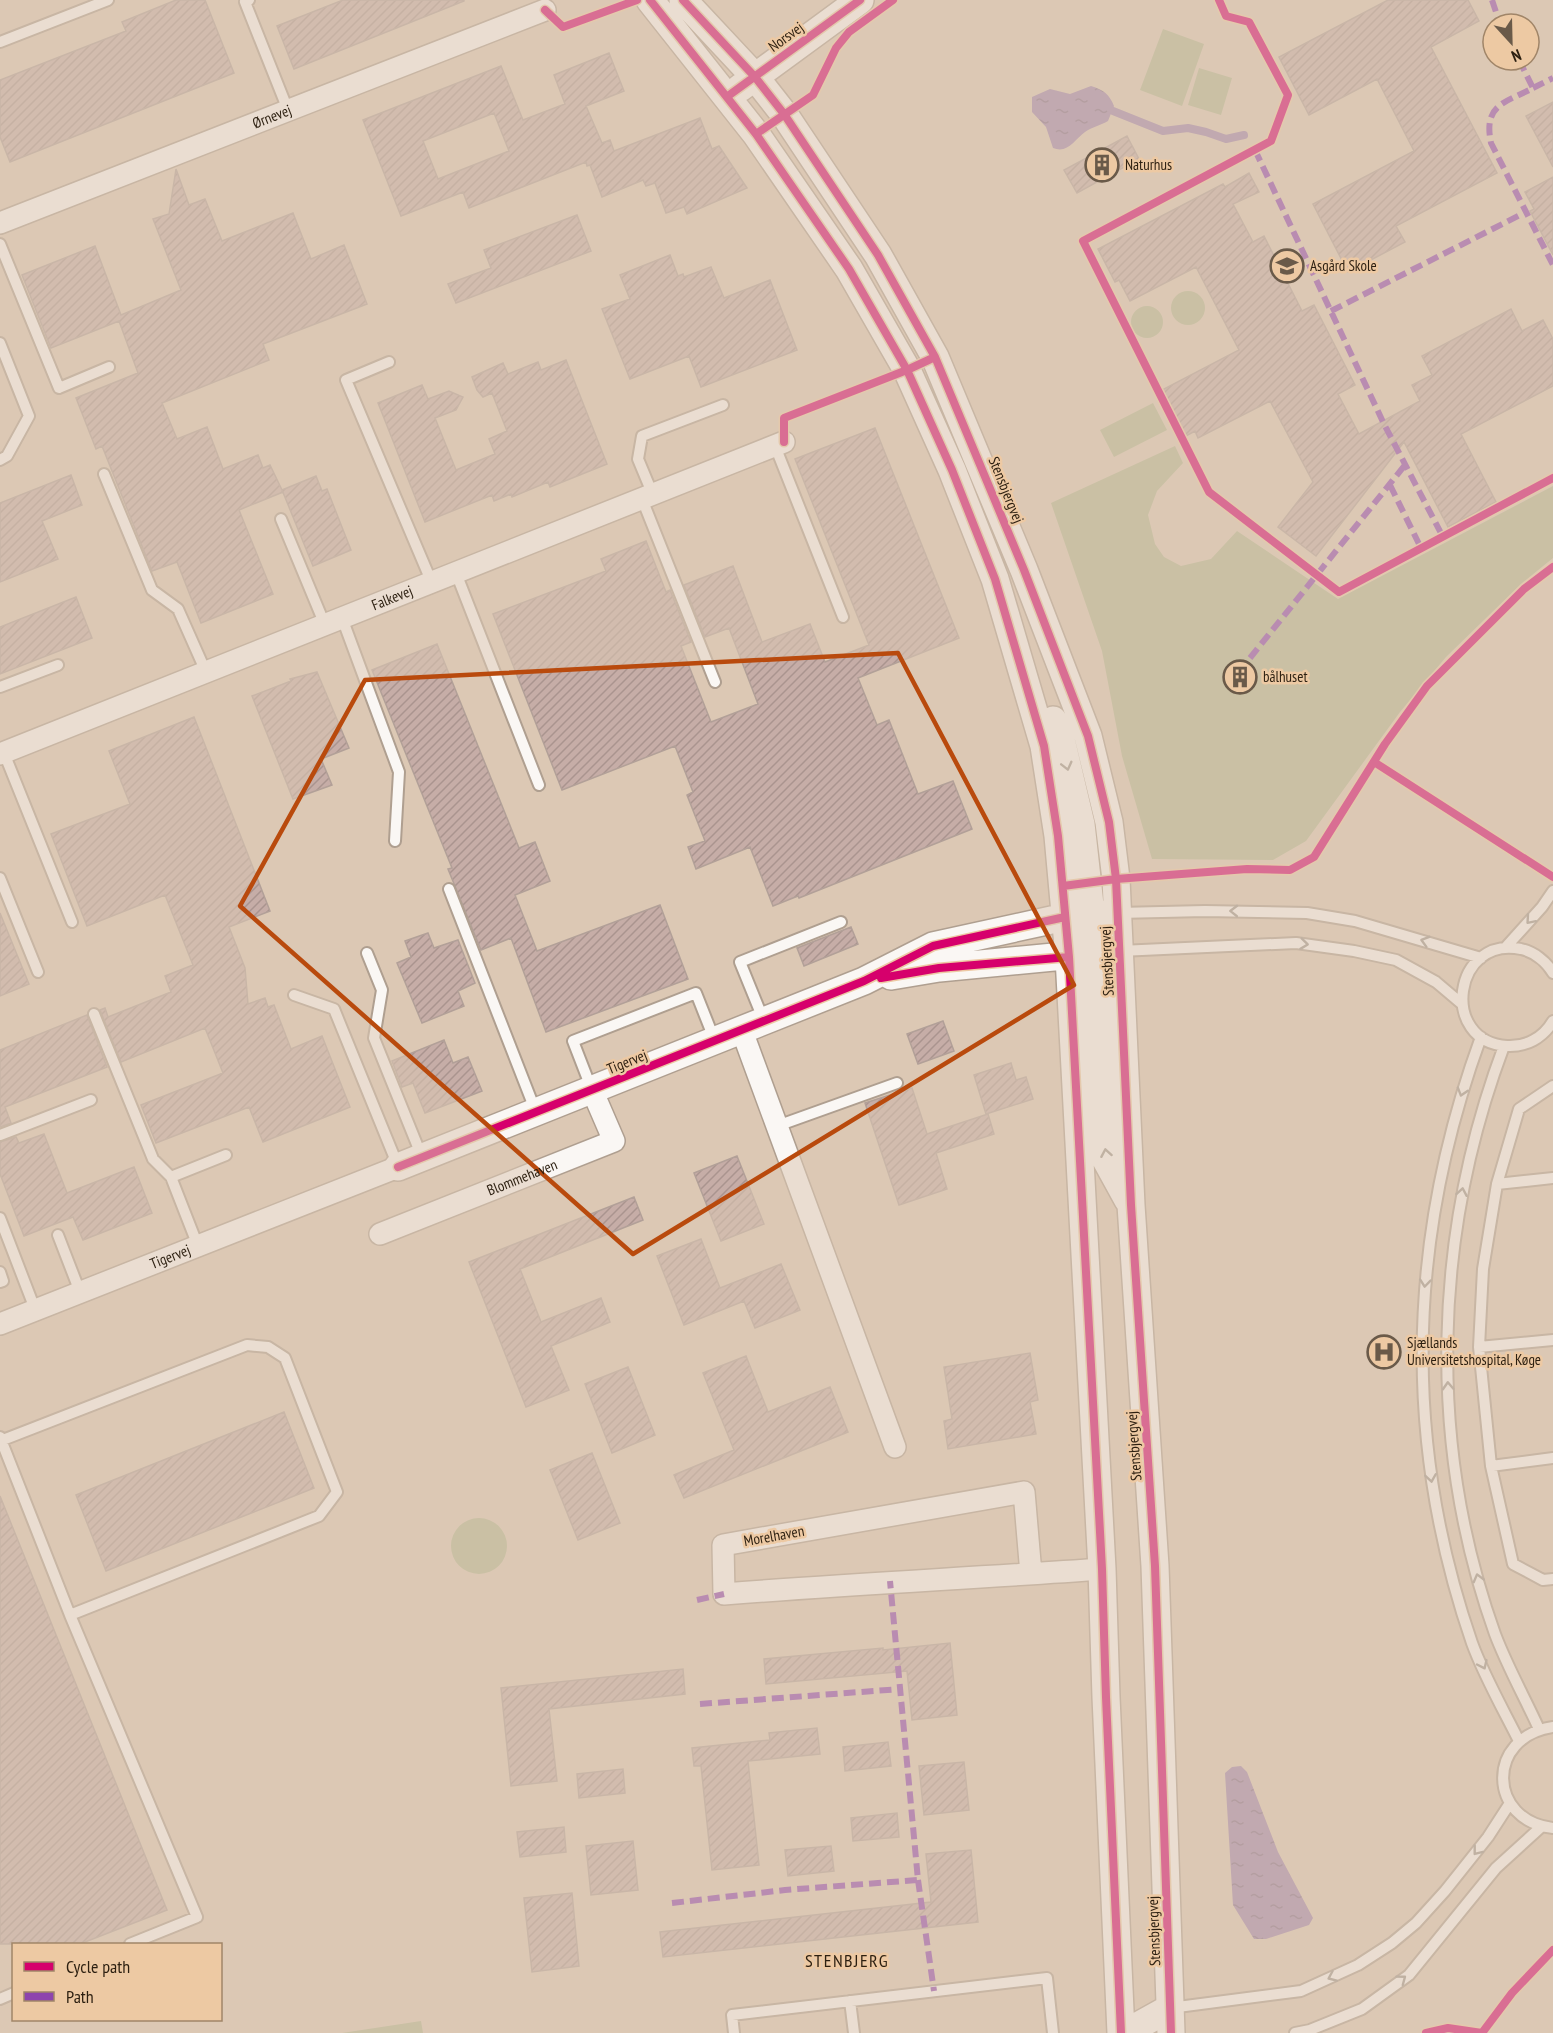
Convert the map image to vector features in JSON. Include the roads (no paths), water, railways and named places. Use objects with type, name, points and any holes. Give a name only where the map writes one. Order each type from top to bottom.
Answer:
[{"type":"street","name":"Stensbjergvej","points":[[650,0],[728,96],[849,269],[907,370],[952,470],[991,568],[1019,655],[1044,746],[1058,836],[1065,917],[1081,955],[1099,1085],[1106,1160],[1131,1205]]},
{"type":"street","name":"Stensbjergvej","points":[[683,0],[755,77],[784,114],[878,255],[935,357],[1024,570],[1088,736],[1109,822],[1118,913],[1131,1205],[1155,1566],[1170,2020],[1123,2033],[1106,1697],[1081,955]]},
{"type":"street","name":"Norsvej","points":[[728,96],[860,0]]},
{"type":"street","name":"Ørnevej","points":[[0,223],[545,10]]},
{"type":"street","name":"Falkevej","points":[[2,753],[779,444]]},
{"type":"street","name":"Stensbjergvej","points":[[1019,655],[1059,731],[1081,824],[1091,914],[1119,951]]},
{"type":"street","name":"Stensbjergvej","points":[[1065,917],[1118,913]]},
{"type":"street","name":"Tigervej","points":[[0,1324],[753,1026],[864,981],[933,946],[1065,917]]},
{"type":"street","name":"Stensbjergvej","points":[[1081,955],[1119,951]]},
{"type":"street","name":"Tigervej","points":[[864,981],[939,968],[1081,955]]},
{"type":"street","points":[[753,1026],[777,1126],[896,1447]]},
{"type":"street","name":"Blommehaven","points":[[380,1234],[614,1142],[592,1090]]},
{"type":"street","name":"Morelhaven","points":[[1031,1574],[1024,1492],[723,1545],[724,1594],[1031,1574],[1102,1569]]},
{"type":"lane","points":[[0,42],[108,0]]},
{"type":"lane","points":[[246,1],[288,110]]},
{"type":"lane","points":[[0,244],[59,388],[109,367]]},
{"type":"lane","points":[[0,343],[29,416],[7,456],[0,460]]},
{"type":"lane","points":[[389,362],[346,380],[432,583]]},
{"type":"lane","points":[[715,682],[647,497],[639,459],[642,436],[723,405]]},
{"type":"lane","points":[[779,444],[843,617]]},
{"type":"lane","points":[[104,474],[152,590],[178,609],[206,672]]},
{"type":"lane","points":[[281,519],[333,622],[399,772],[395,841]]},
{"type":"lane","points":[[456,573],[539,785]]},
{"type":"lane","points":[[0,687],[58,665]]},
{"type":"lane","points":[[2,753],[72,922]]},
{"type":"lane","points":[[0,878],[38,972]]},
{"type":"lane","points":[[449,889],[536,1112]]},
{"type":"lane","points":[[1505,948],[1542,907],[1553,891]]},
{"type":"lane","name":"Stensbjergvej","points":[[1118,913],[1204,910],[1307,913],[1355,921],[1481,958]]},
{"type":"lane","points":[[753,1026],[740,962],[841,922]]},
{"type":"lane","name":"Stensbjergvej","points":[[1119,951],[1296,943],[1343,950],[1396,960],[1436,982],[1461,1004]]},
{"type":"lane","points":[[1552,966],[1531,952],[1505,948],[1493,951],[1481,958],[1465,978],[1461,1004],[1472,1028],[1481,1037],[1504,1046],[1530,1043],[1553,1022]]},
{"type":"lane","points":[[368,953],[382,990],[374,1038],[410,1162]]},
{"type":"lane","points":[[592,1090],[573,1041],[696,993],[715,1041]]},
{"type":"lane","points":[[294,995],[334,1009],[410,1162]]},
{"type":"lane","points":[[94,1014],[153,1159],[171,1178],[198,1246]]},
{"type":"lane","points":[[1481,1037],[1453,1124],[1439,1181],[1429,1239],[1423,1309],[1424,1415],[1441,1532],[1455,1589],[1473,1645],[1518,1742]]},
{"type":"lane","points":[[1504,1046],[1476,1130],[1463,1186],[1453,1242],[1446,1356],[1455,1470],[1465,1527],[1496,1636],[1539,1729]]},
{"type":"lane","points":[[777,1126],[897,1083]]},
{"type":"lane","points":[[1553,1086],[1520,1109],[1497,1184],[1483,1269],[1479,1347],[1491,1466],[1513,1564],[1543,1580],[1553,1579]]},
{"type":"lane","points":[[0,1135],[91,1100]]},
{"type":"lane","points":[[171,1178],[226,1155]]},
{"type":"lane","points":[[1497,1184],[1553,1178]]},
{"type":"lane","points":[[0,1218],[35,1309]]},
{"type":"lane","points":[[58,1235],[80,1292]]},
{"type":"lane","points":[[0,1272],[3,1281],[0,1282]]},
{"type":"lane","points":[[1479,1347],[1553,1340]]},
{"type":"lane","points":[[70,1615],[319,1516],[337,1492],[285,1358],[268,1347],[247,1345],[0,1440],[70,1615],[197,1917],[132,1943]]},
{"type":"lane","points":[[1491,1466],[1553,1458]]},
{"type":"lane","points":[[1553,1727],[1529,1733],[1518,1742],[1510,1752],[1503,1777],[1505,1791],[1518,1814],[1541,1827],[1553,1828]]},
{"type":"lane","name":"Stensbjergvej","points":[[1170,2020],[1301,1991],[1358,1965],[1392,1943],[1416,1923],[1488,1837],[1510,1803]]},
{"type":"lane","points":[[1295,2033],[1310,2030],[1362,2009],[1409,1975],[1496,1869],[1541,1827]]},
{"type":"lane","points":[[734,2033],[732,2015],[1047,1978],[1053,2033]]},
{"type":"lane","points":[[850,2001],[855,2033]]},
{"type":"water","points":[[1091,86],[1106,93],[1114,106],[1108,121],[1085,132],[1063,149],[1053,148],[1046,127],[1032,112],[1032,97],[1050,89],[1070,94]]},
{"type":"water","points":[[1241,1766],[1247,1772],[1278,1852],[1313,1918],[1309,1925],[1266,1939],[1254,1939],[1233,1905],[1225,1773],[1232,1767]]},
{"type":"waterway","points":[[1113,111],[1163,131],[1188,128],[1226,139],[1244,135]]},
{"type":"place","name":"Naturhus","points":[[1102,165]]},
{"type":"place","name":"Asgård Skole","points":[[1287,266]]},
{"type":"place","name":"bålhuset","points":[[1240,677]]},
{"type":"place","name":"Sjællands Universitetshospital, Køge","points":[[1384,1352]]},
{"type":"district","name":"STENBJERG","points":[[847,1961]]}]
